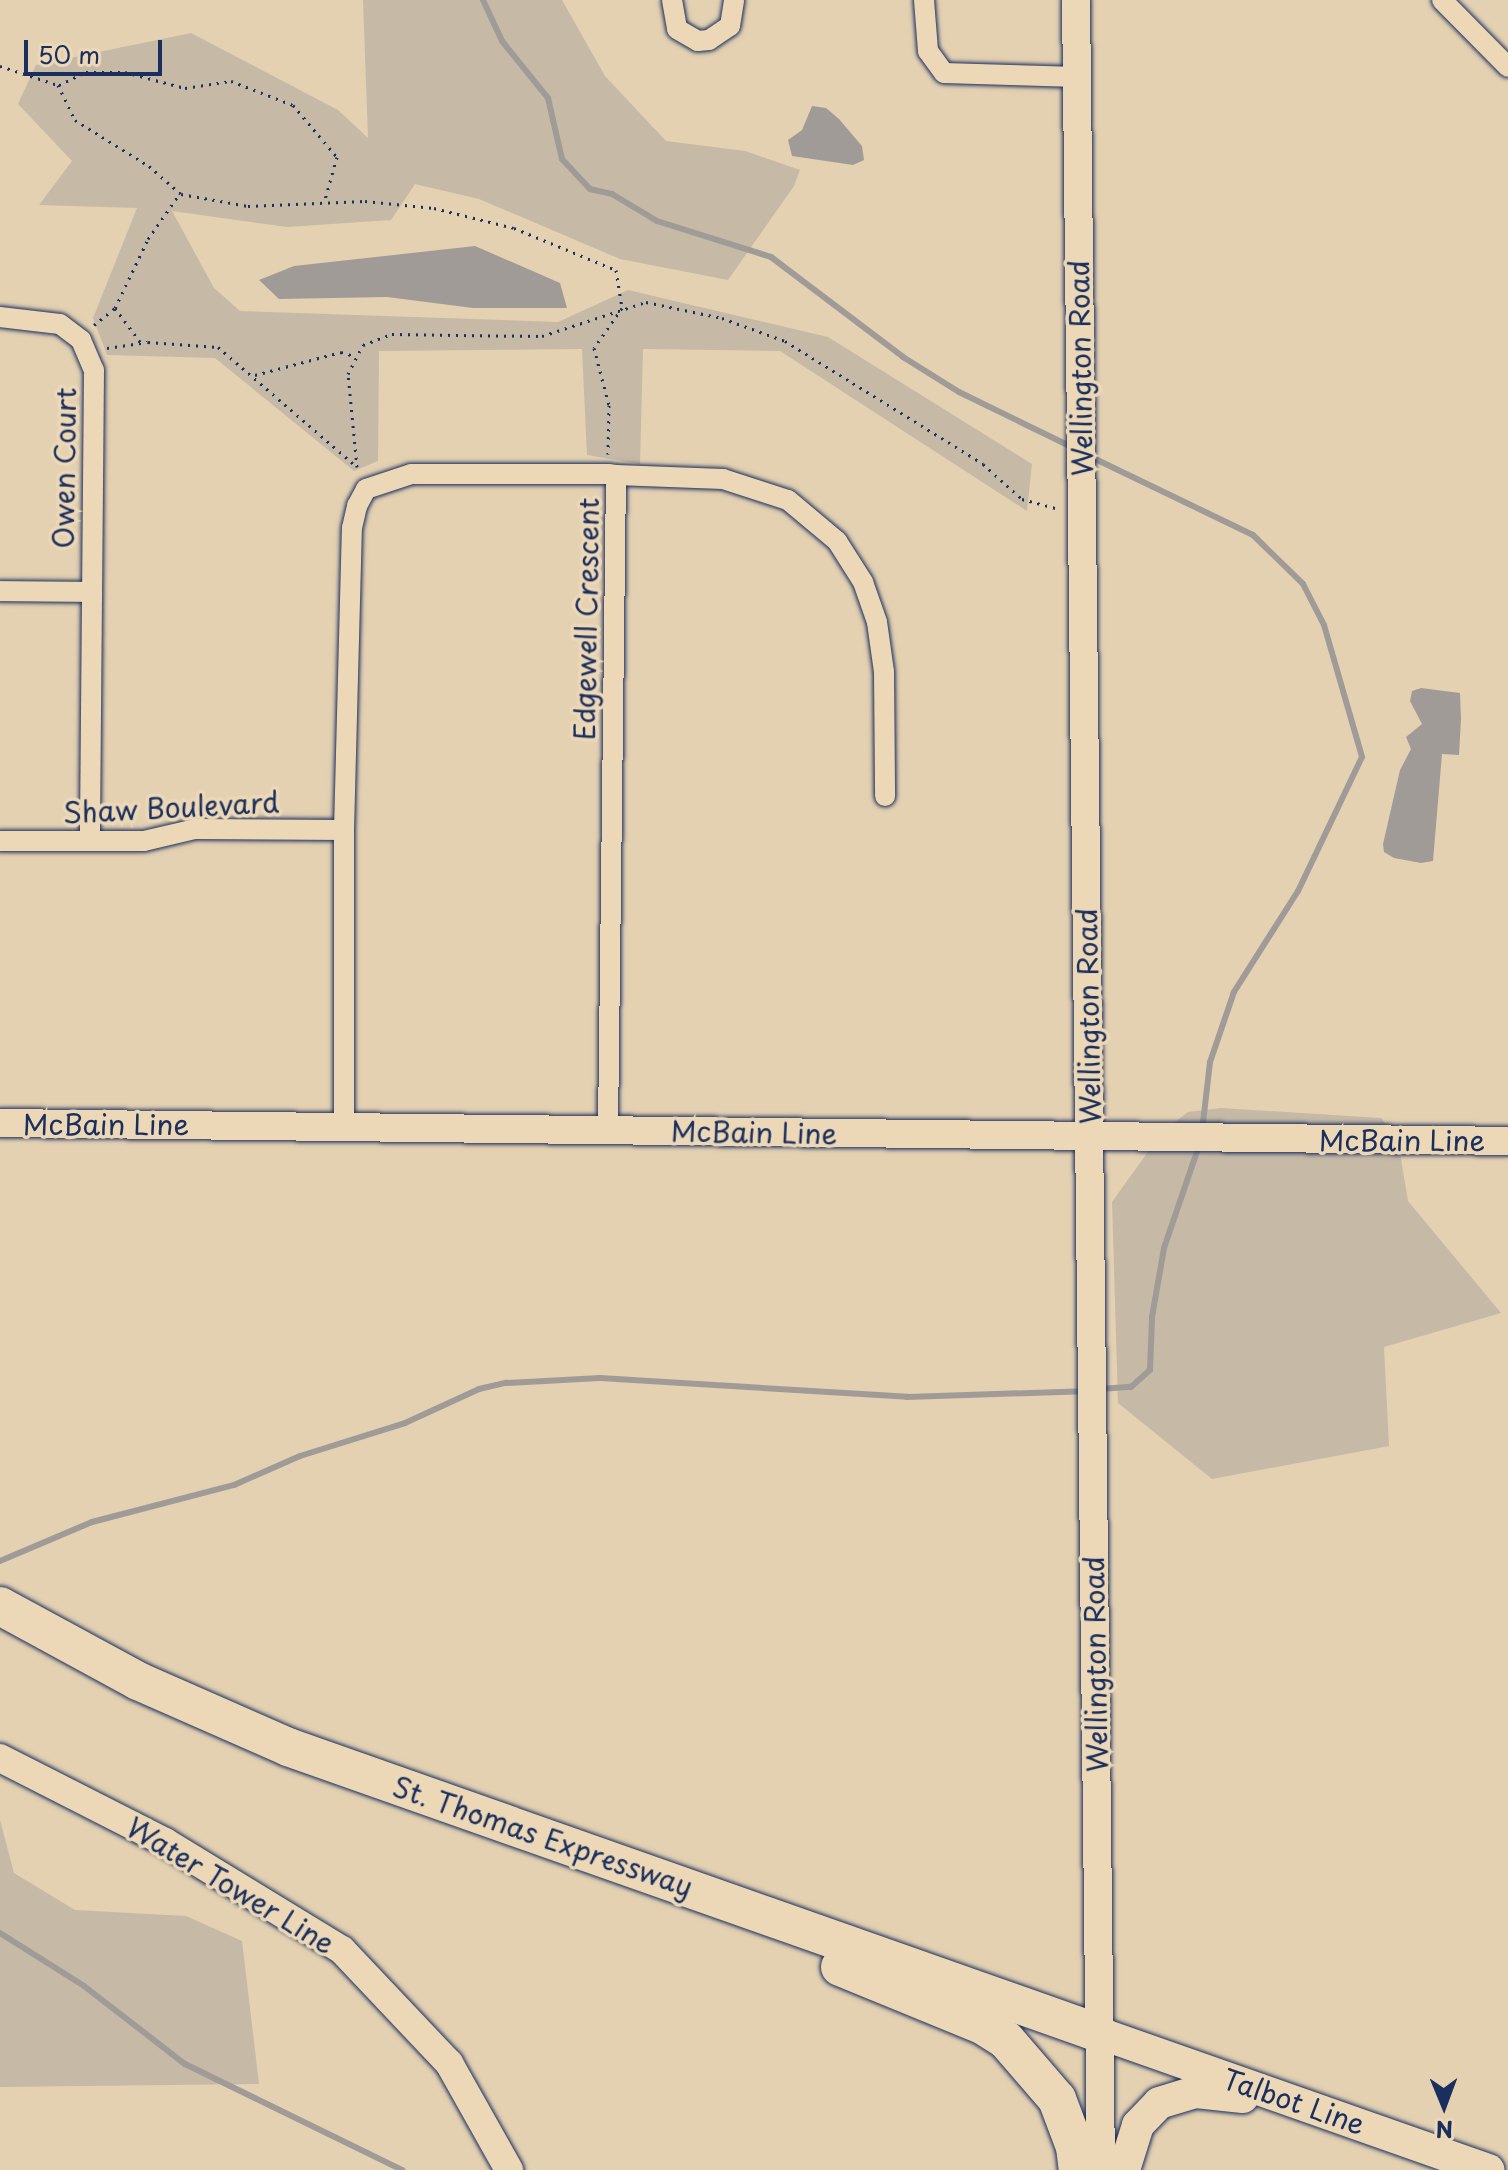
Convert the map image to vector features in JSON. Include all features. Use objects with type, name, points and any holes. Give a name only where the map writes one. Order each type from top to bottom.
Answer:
[{"type":"highway","name":"St. Thomas Expressway","points":[[0,1606],[209,1714],[390,1782],[1099,2033]]},
{"type":"highway","points":[[390,1782],[982,2025],[1026,2058],[1057,2099],[1075,2147],[1078,2170]]},
{"type":"main road","name":"Talbot Line","points":[[1099,2033],[1489,2170]]},
{"type":"main road","points":[[1124,2170],[1138,2125],[1146,2113],[1176,2096],[1215,2093],[1318,2109]]},
{"type":"street","points":[[672,0],[677,29],[698,41],[720,36],[730,26],[734,0]]},
{"type":"street","points":[[924,0],[928,51],[944,73],[1077,77]]},
{"type":"street","name":"Wellington Road","points":[[1076,0],[1101,2170]]},
{"type":"street","points":[[1442,0],[1508,67]]},
{"type":"street","points":[[0,317],[48,320],[82,344]]},
{"type":"street","name":"Owen Court","points":[[82,344],[95,389],[89,592],[90,841]]},
{"type":"street","name":"Edgewell Crescent","points":[[374,485],[411,474],[612,474],[608,1129]]},
{"type":"street","points":[[612,474],[723,479],[788,500],[837,541],[863,582],[877,622],[884,672],[885,796]]},
{"type":"street","points":[[344,1126],[344,830],[352,528],[357,506],[374,485]]},
{"type":"street","points":[[0,591],[89,592]]},
{"type":"street","name":"Shaw Boulevard","points":[[0,841],[144,841],[195,829],[344,830]]},
{"type":"street","name":"McBain Line","points":[[0,1123],[1508,1141]]},
{"type":"street","name":"Water Tower Line","points":[[0,1758],[165,1842],[342,1950],[449,2063],[509,2170]]},
{"type":"path","points":[[0,66],[58,85],[86,72],[125,72],[185,88],[231,81],[293,105],[337,157],[324,203]]},
{"type":"path","points":[[58,85],[75,120],[149,166],[181,194],[248,206],[365,201],[434,208],[514,228],[616,270],[622,308],[594,348],[609,405],[612,474]]},
{"type":"path","points":[[82,344],[115,308],[148,239],[178,196]]},
{"type":"path","points":[[357,467],[348,374],[354,356],[363,345],[392,334],[542,336],[646,302],[722,318],[785,341],[983,464],[1022,499],[1044,508],[1082,511]]},
{"type":"path","points":[[115,308],[141,343]]},
{"type":"path","points":[[82,344],[218,347],[255,375],[374,485]]},
{"type":"path","points":[[255,375],[314,357],[341,352],[354,356]]},
{"type":"shaded area","points":[[363,0],[562,0],[605,76],[666,141],[745,151],[800,170],[794,186],[728,280],[620,259],[479,199],[415,184],[391,220],[287,227],[172,211],[214,288],[240,311],[558,322],[628,290],[828,337],[1032,464],[1027,511],[780,351],[643,349],[640,464],[587,455],[582,349],[379,351],[378,461],[354,471],[215,358],[107,355],[93,318],[137,208],[39,205],[72,161],[18,104],[36,65],[191,33],[338,110],[368,138]]},
{"type":"shaded area","points":[[812,106],[826,108],[839,119],[862,146],[864,160],[853,165],[792,156],[788,140],[802,130]]},
{"type":"shaded area","points":[[475,246],[560,283],[567,308],[473,308],[387,297],[279,299],[259,280],[294,266]]},
{"type":"shaded area","points":[[1421,688],[1460,693],[1461,719],[1459,755],[1442,754],[1433,861],[1421,863],[1394,858],[1384,852],[1383,844],[1400,770],[1411,749],[1406,737],[1422,724],[1410,701],[1412,691]]},
{"type":"shaded area","points":[[1221,1108],[1381,1118],[1398,1141],[1408,1201],[1501,1313],[1384,1347],[1389,1446],[1212,1479],[1118,1403],[1112,1202],[1162,1132],[1188,1112]]},
{"type":"shaded area","points":[[0,1820],[14,1873],[75,1910],[186,1916],[242,1941],[259,2084],[0,2087]]},
{"type":"waterway","points":[[483,0],[502,41],[548,98],[562,159],[590,189],[612,194],[657,221],[771,257],[903,357],[959,392],[1072,447]]},
{"type":"waterway","points":[[1089,456],[1253,535],[1303,584],[1324,625],[1362,757],[1298,891],[1234,992],[1210,1062],[1202,1131]]},
{"type":"waterway","points":[[1099,1389],[1131,1387],[1150,1370],[1152,1317],[1164,1248],[1199,1146]]},
{"type":"waterway","points":[[0,1561],[92,1522],[234,1485],[300,1456],[405,1423],[479,1389],[506,1383],[600,1378],[907,1397],[1084,1391]]},
{"type":"waterway","points":[[0,1933],[84,1986],[185,2064],[402,2170]]}]
